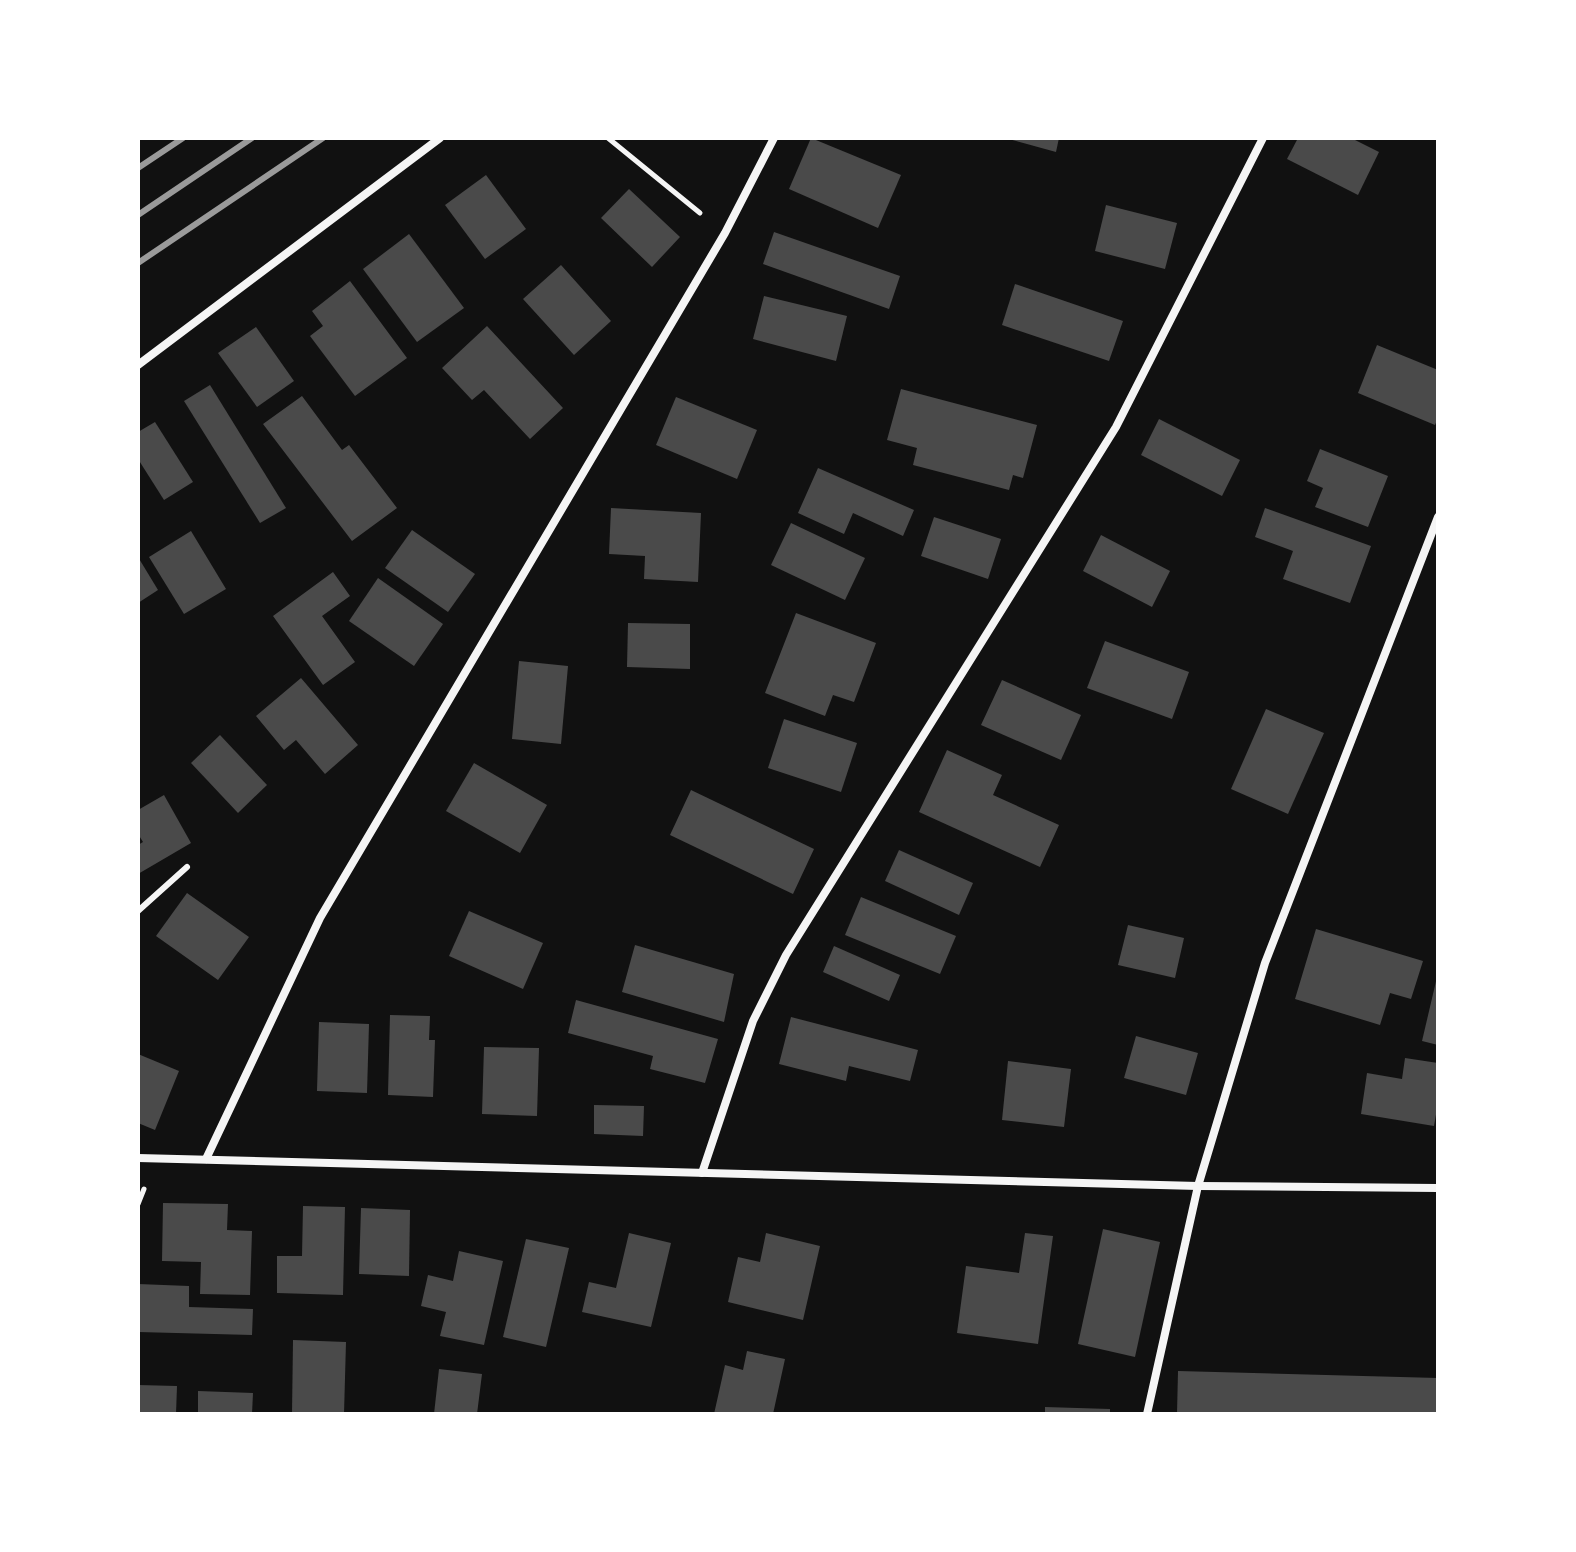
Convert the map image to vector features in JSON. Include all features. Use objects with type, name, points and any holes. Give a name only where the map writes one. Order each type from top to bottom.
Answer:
[{"type":"street","points":[[138,365],[440,138]]},
{"type":"street","points":[[206,1159],[320,918],[725,233],[774,138]]},
{"type":"street","points":[[702,1173],[753,1021],[786,955],[1116,427],[1263,138]]},
{"type":"street","points":[[1147,1414],[1198,1186],[1265,963],[1438,517]]},
{"type":"street","points":[[138,1158],[1198,1186],[1438,1188]]},
{"type":"lane","points":[[138,911],[187,867]]},
{"type":"path","points":[[608,138],[725,233]]},
{"type":"building","points":[[811,138],[901,175],[878,228],[789,189]]},
{"type":"building","points":[[1005,138],[1059,138],[1056,152]]},
{"type":"building","points":[[1298,138],[1351,138],[1379,152],[1358,195],[1287,159]]},
{"type":"building","points":[[486,175],[526,229],[485,259],[445,205]]},
{"type":"building","points":[[629,189],[680,237],[652,267],[601,218]]},
{"type":"building","points":[[1106,205],[1177,223],[1165,269],[1095,251]]},
{"type":"building","points":[[774,232],[900,276],[889,309],[763,264]]},
{"type":"building","points":[[409,234],[464,308],[417,342],[363,269]]},
{"type":"building","points":[[561,265],[611,321],[574,355],[523,299]]},
{"type":"building","points":[[350,281],[407,358],[355,396],[310,336],[323,326],[312,311]]},
{"type":"building","points":[[1015,284],[1123,321],[1109,361],[1002,325]]},
{"type":"building","points":[[764,296],[847,316],[836,361],[753,339]]},
{"type":"building","points":[[487,326],[563,408],[530,439],[484,390],[472,400],[442,368]]},
{"type":"building","points":[[256,327],[294,381],[257,407],[218,353]]},
{"type":"building","points":[[1377,345],[1438,370],[1438,418],[1435,425],[1358,393]]},
{"type":"building","points":[[210,385],[286,508],[260,523],[184,401]]},
{"type":"building","points":[[901,389],[1037,425],[1023,478],[1013,475],[1009,490],[913,465],[917,448],[887,440]]},
{"type":"building","points":[[302,396],[342,450],[349,445],[397,508],[352,541],[263,424]]},
{"type":"building","points":[[676,397],[757,430],[737,479],[656,445]]},
{"type":"building","points":[[1159,419],[1240,460],[1222,496],[1141,455]]},
{"type":"building","points":[[155,422],[193,482],[164,500],[138,459],[138,432]]},
{"type":"building","points":[[1320,449],[1388,476],[1368,527],[1315,507],[1323,488],[1307,481]]},
{"type":"building","points":[[818,468],[914,510],[903,536],[853,513],[844,534],[798,513]]},
{"type":"building","points":[[611,508],[701,513],[698,582],[644,579],[645,556],[609,554]]},
{"type":"building","points":[[1265,508],[1371,546],[1350,603],[1283,579],[1293,551],[1255,537]]},
{"type":"building","points":[[934,517],[1001,539],[988,579],[921,556]]},
{"type":"building","points":[[791,523],[865,558],[845,600],[771,565]]},
{"type":"building","points":[[412,530],[475,574],[448,612],[385,568]]},
{"type":"building","points":[[191,531],[226,589],[184,614],[149,557]]},
{"type":"building","points":[[1101,535],[1170,571],[1152,607],[1083,571]]},
{"type":"building","points":[[138,557],[158,590],[138,603]]},
{"type":"building","points":[[333,572],[350,596],[322,616],[355,662],[323,685],[273,616]]},
{"type":"building","points":[[378,578],[443,624],[414,666],[349,621]]},
{"type":"building","points":[[796,613],[876,643],[854,702],[833,695],[825,716],[765,693]]},
{"type":"building","points":[[628,623],[690,624],[690,669],[627,667]]},
{"type":"building","points":[[1105,641],[1189,672],[1172,719],[1087,688]]},
{"type":"building","points":[[519,661],[568,666],[561,744],[512,739]]},
{"type":"building","points":[[301,678],[358,745],[325,774],[296,740],[284,750],[256,716]]},
{"type":"building","points":[[1002,680],[1081,715],[1061,760],[981,725]]},
{"type":"building","points":[[1266,709],[1324,733],[1288,814],[1231,789]]},
{"type":"building","points":[[784,719],[857,743],[841,792],[768,768]]},
{"type":"building","points":[[220,735],[267,785],[238,813],[191,763]]},
{"type":"building","points":[[947,750],[1002,775],[993,795],[1059,825],[1040,867],[919,812]]},
{"type":"building","points":[[474,763],[547,805],[520,853],[446,811]]},
{"type":"building","points":[[691,790],[814,849],[793,894],[670,835]]},
{"type":"building","points":[[164,795],[191,843],[138,874],[138,845],[143,842],[138,834],[138,810]]},
{"type":"building","points":[[899,850],[973,883],[959,915],[885,881]]},
{"type":"building","points":[[187,893],[249,937],[218,980],[156,936]]},
{"type":"building","points":[[861,897],[956,936],[940,974],[845,935]]},
{"type":"building","points":[[469,911],[543,943],[523,989],[449,956]]},
{"type":"building","points":[[1128,925],[1184,938],[1175,978],[1118,965]]},
{"type":"building","points":[[1316,929],[1423,961],[1411,999],[1390,993],[1380,1025],[1295,999]]},
{"type":"building","points":[[635,945],[734,974],[724,1022],[622,992]]},
{"type":"building","points":[[834,946],[900,975],[889,1001],[823,972]]},
{"type":"building","points":[[1438,977],[1438,1045],[1422,1041]]},
{"type":"building","points":[[576,1000],[718,1039],[705,1083],[650,1069],[653,1056],[568,1033]]},
{"type":"building","points":[[390,1015],[430,1016],[429,1040],[435,1040],[433,1097],[388,1095]]},
{"type":"building","points":[[791,1017],[918,1050],[910,1081],[849,1066],[846,1081],[779,1064]]},
{"type":"building","points":[[319,1022],[369,1024],[367,1093],[317,1091]]},
{"type":"building","points":[[1136,1036],[1198,1053],[1186,1095],[1124,1078]]},
{"type":"building","points":[[484,1047],[539,1048],[537,1116],[482,1114]]},
{"type":"building","points":[[138,1054],[179,1071],[155,1130],[138,1123]]},
{"type":"building","points":[[1405,1058],[1438,1063],[1438,1103],[1434,1126],[1361,1114],[1367,1073],[1402,1079]]},
{"type":"building","points":[[1008,1061],[1071,1069],[1064,1127],[1002,1120]]},
{"type":"building","points":[[594,1105],[644,1106],[643,1136],[594,1134]]},
{"type":"building","points":[[163,1203],[228,1204],[227,1230],[252,1231],[250,1295],[200,1294],[201,1262],[162,1261]]},
{"type":"building","points":[[303,1206],[345,1207],[343,1295],[277,1293],[277,1256],[302,1256]]},
{"type":"building","points":[[361,1208],[410,1210],[409,1276],[359,1274]]},
{"type":"building","points":[[1103,1229],[1160,1242],[1135,1357],[1078,1344]]},
{"type":"building","points":[[629,1233],[671,1243],[651,1327],[582,1312],[589,1282],[616,1288]]},
{"type":"building","points":[[766,1233],[820,1246],[803,1320],[728,1302],[738,1257],[760,1262]]},
{"type":"building","points":[[1025,1233],[1053,1236],[1038,1344],[957,1333],[966,1266],[1019,1273]]},
{"type":"building","points":[[526,1239],[569,1248],[546,1347],[503,1337]]},
{"type":"building","points":[[459,1251],[503,1261],[484,1345],[440,1336],[446,1312],[421,1306],[428,1275],[453,1281]]},
{"type":"building","points":[[138,1284],[189,1286],[189,1307],[253,1309],[252,1335],[138,1332]]},
{"type":"building","points":[[293,1340],[346,1342],[344,1414],[292,1414]]},
{"type":"building","points":[[747,1351],[785,1359],[773,1414],[714,1414],[725,1365],[743,1370]]},
{"type":"building","points":[[439,1369],[482,1374],[477,1414],[434,1414]]},
{"type":"building","points":[[1178,1371],[1438,1378],[1438,1414],[1177,1414]]},
{"type":"building","points":[[138,1385],[177,1386],[176,1414],[138,1414]]},
{"type":"building","points":[[198,1391],[253,1393],[252,1414],[198,1414]]},
{"type":"building","points":[[1045,1407],[1110,1409],[1110,1414],[1045,1414]]},
{"type":"railway","points":[[138,168],[183,138]]},
{"type":"railway","points":[[138,215],[252,138]]},
{"type":"railway","points":[[138,263],[323,138]]}]
